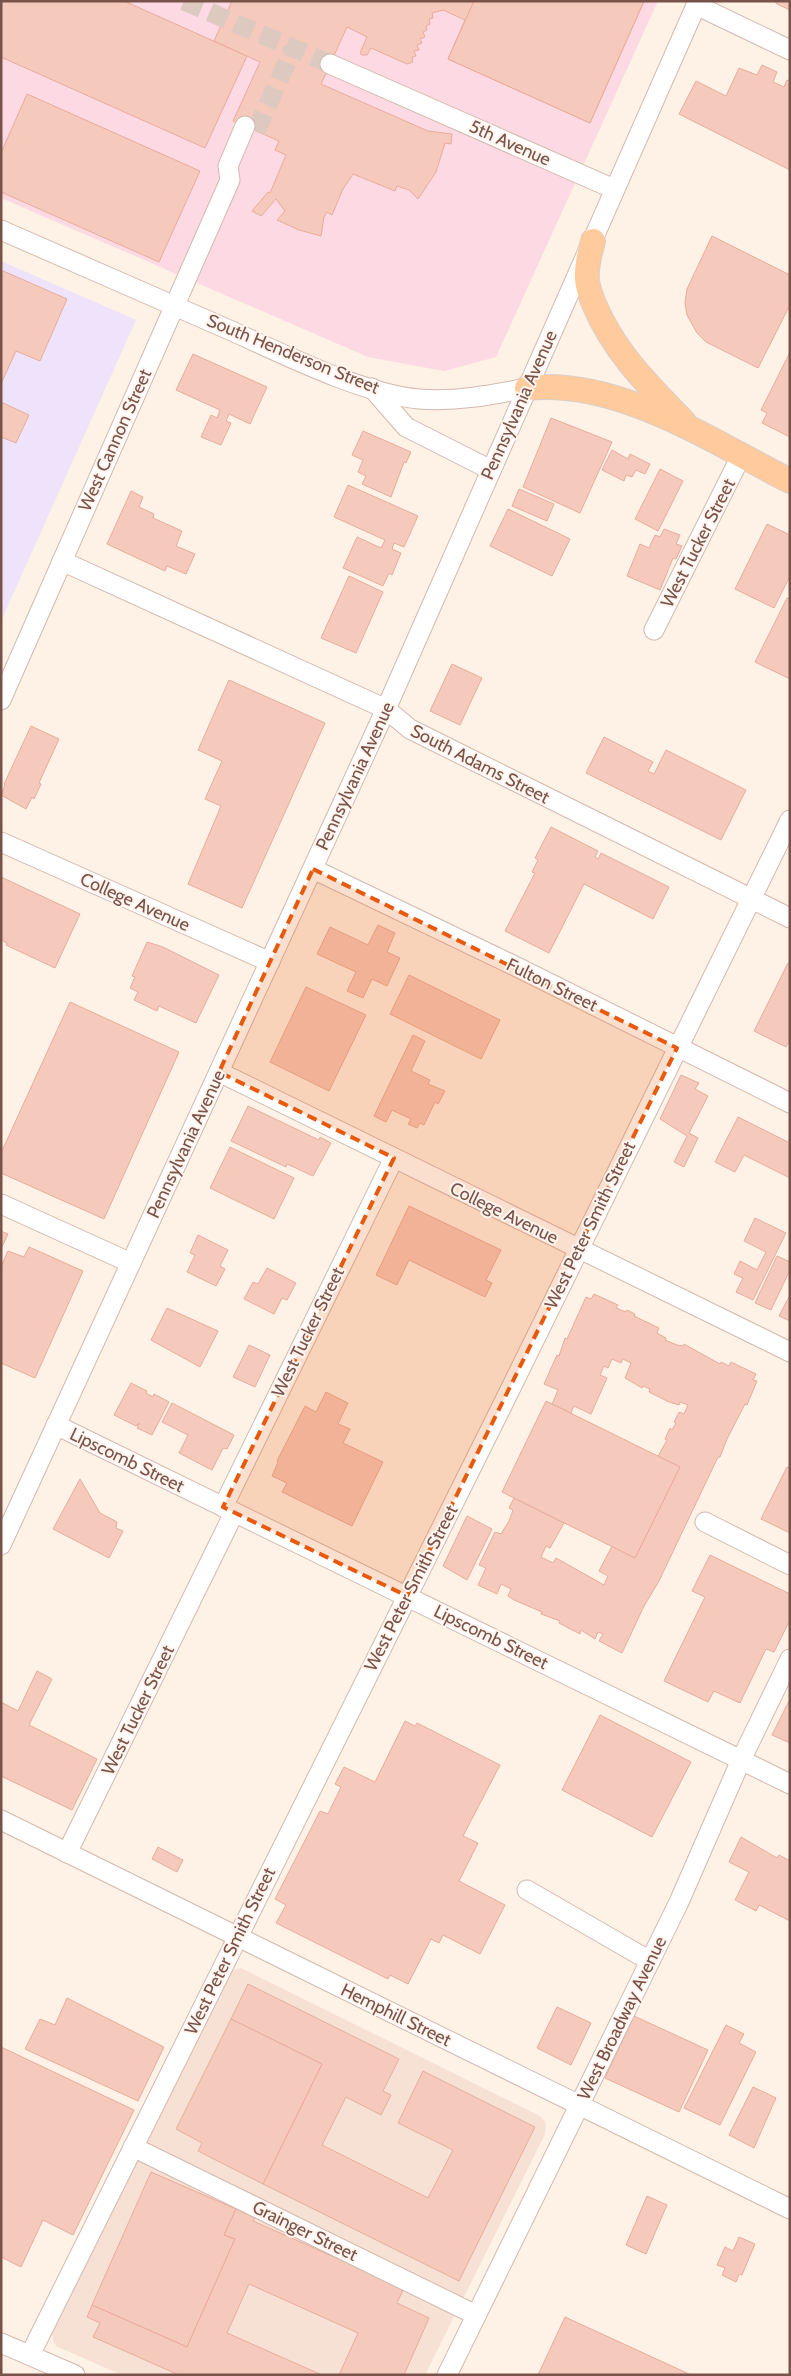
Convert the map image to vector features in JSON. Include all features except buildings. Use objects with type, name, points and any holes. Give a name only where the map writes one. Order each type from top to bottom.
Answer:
[{"type":"main road","points":[[592,241],[587,264],[587,281],[601,320],[611,338],[635,370],[694,432]]},
{"type":"main road","name":"South Henderson Street","points":[[527,388],[550,386],[590,391],[639,407],[694,432],[790,481]]},
{"type":"street","points":[[697,3],[790,50]]},
{"type":"street","name":"Pennsylvania Avenue","points":[[1,1545],[386,709],[697,3]]},
{"type":"street","name":"5th Avenue","points":[[330,64],[614,190]]},
{"type":"street","name":"West Cannon Street","points":[[1,700],[230,180],[237,175],[251,129]]},
{"type":"street","name":"South Henderson Street","points":[[1,230],[274,350],[372,388],[417,399],[444,400],[471,398],[527,388]]},
{"type":"street","points":[[372,388],[406,427],[491,470]]},
{"type":"street","name":"West Tucker Street","points":[[654,630],[741,456]]},
{"type":"street","name":"South Adams Street","points":[[62,561],[386,709],[410,729],[790,918]]},
{"type":"street","name":"West Peter Smith Street","points":[[30,2355],[497,1416],[790,820]]},
{"type":"street","name":"College Avenue","points":[[1,842],[270,962]]},
{"type":"street","name":"Fulton Street","points":[[313,868],[790,1103]]},
{"type":"street","name":"College Avenue","points":[[219,1072],[790,1352]]},
{"type":"street","name":"West Tucker Street","points":[[67,1853],[394,1158]]},
{"type":"street","points":[[1,1204],[131,1263]]},
{"type":"street","name":"Lipscomb Street","points":[[56,1425],[790,1784]]},
{"type":"street","points":[[705,1522],[790,1564]]},
{"type":"street","name":"West Broadway Avenue","points":[[447,2375],[679,1902],[741,1760],[790,1659]]},
{"type":"street","name":"Hemphill Street","points":[[1,1820],[790,2209]]},
{"type":"street","points":[[527,1890],[650,1960]]},
{"type":"street","name":"Grainger Street","points":[[133,2147],[476,2315]]},
{"type":"street","points":[[1,2343],[74,2375]]},
{"type":"highlighted area","points":[[313,869],[677,1048],[407,1596],[223,1507],[394,1158],[219,1072]]},
{"type":"shaded area","points":[[1,1],[658,1],[496,357],[444,371],[368,357],[1,198]]},
{"type":"shaded area","points":[[1,261],[136,320],[1,621]]},
{"type":"shaded area","points":[[241,1968],[540,2116],[546,2123],[545,2134],[425,2375],[122,2375],[56,2346],[53,2340],[52,2330],[228,1972]]},
{"type":"tunnel","points":[[184,1],[330,64]]},
{"type":"tunnel","points":[[256,131],[293,49]]}]
